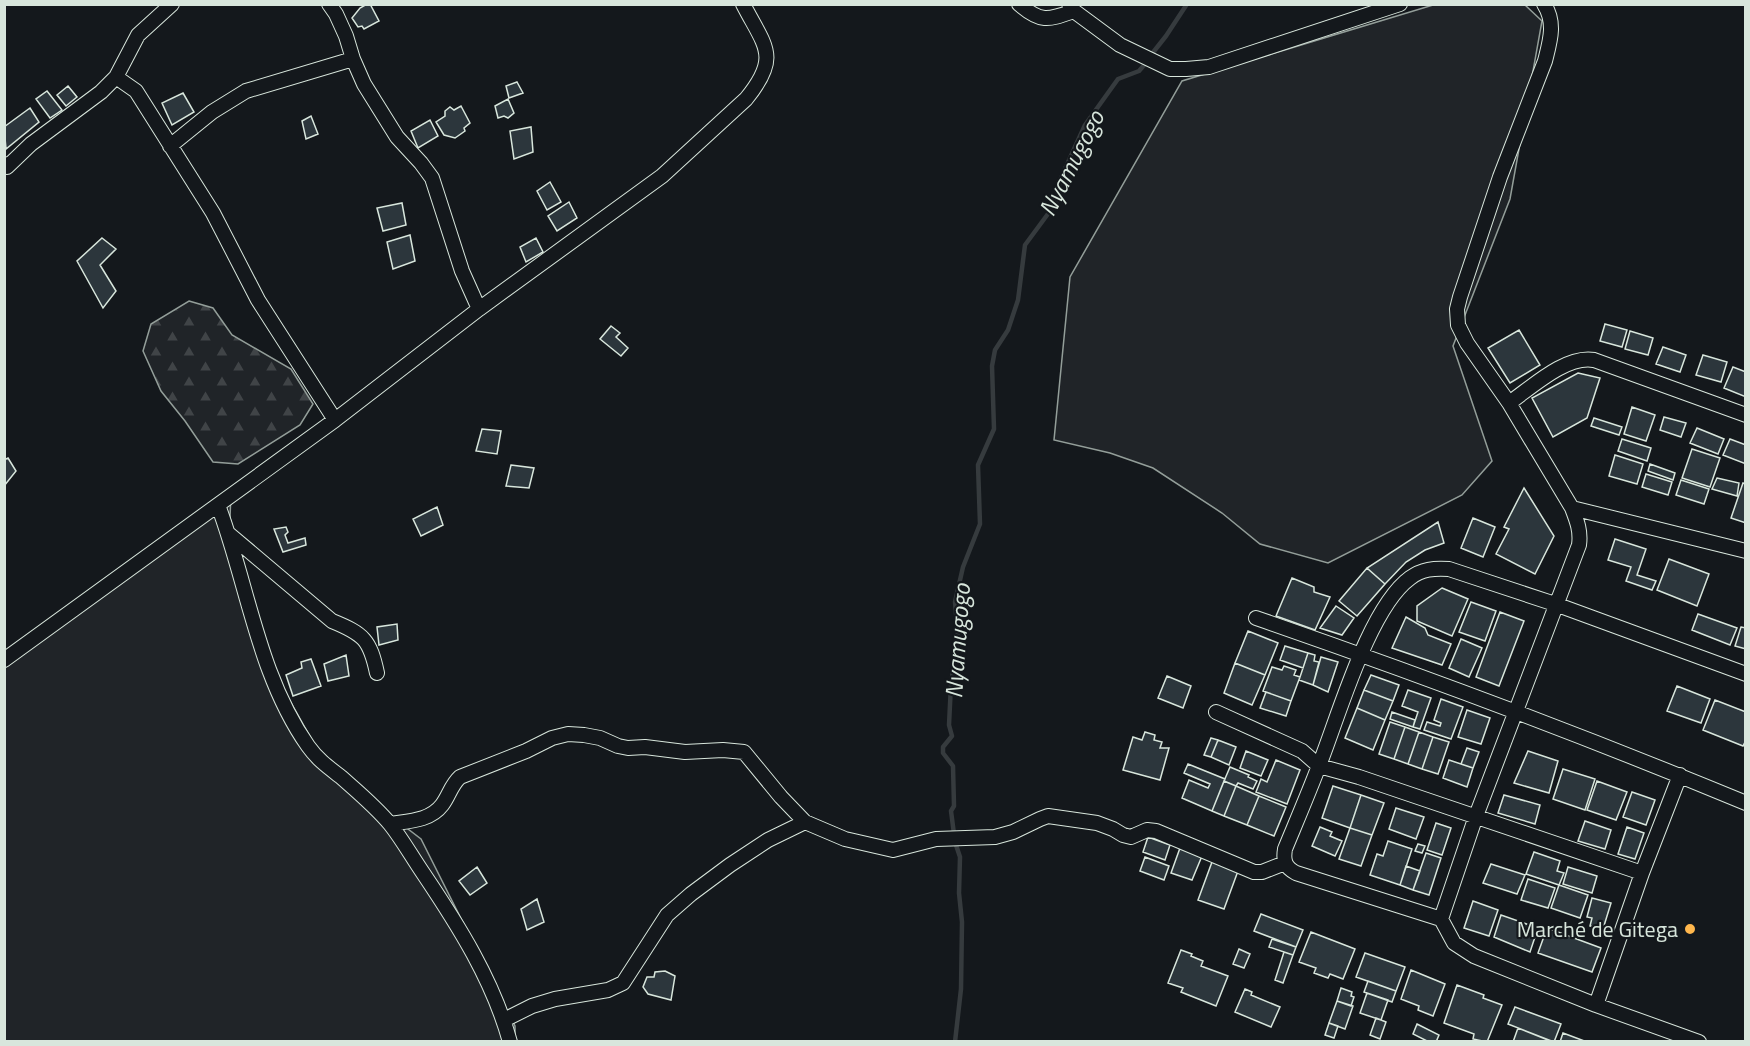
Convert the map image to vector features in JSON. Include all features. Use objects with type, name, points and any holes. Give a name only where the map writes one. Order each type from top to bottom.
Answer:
[{"type":"street","points":[[5,168],[31,144],[101,92],[116,77],[138,35],[172,4]]},
{"type":"street","points":[[329,4],[346,36],[364,84],[397,137],[432,178],[462,272],[479,309]]},
{"type":"street","points":[[4,660],[335,420],[479,309],[662,176],[746,99],[756,87],[763,73],[767,59],[765,46],[743,4]]},
{"type":"street","points":[[1019,4],[1031,14],[1043,19],[1056,17],[1071,8],[1120,45],[1170,69],[1209,67],[1400,4]]},
{"type":"street","points":[[1441,919],[1476,816],[1579,545],[1578,522],[1572,508],[1509,403],[1467,343],[1458,325],[1457,309],[1500,177],[1550,43],[1552,23],[1544,4]]},
{"type":"street","points":[[170,146],[212,112],[246,91],[353,58]]},
{"type":"street","points":[[116,77],[136,91],[213,213],[258,300],[335,420]]},
{"type":"street","points":[[1509,403],[1563,366],[1586,358],[1746,415]]},
{"type":"street","points":[[219,505],[265,662],[291,718],[308,746],[323,764],[358,792],[390,824],[438,896],[481,967],[504,1020],[510,1041]]},
{"type":"street","points":[[1572,508],[1746,551]]},
{"type":"street","points":[[229,534],[332,621],[362,636],[374,658],[377,674]]},
{"type":"street","points":[[1699,1041],[1596,1005],[1474,956],[1454,943],[1441,919],[1296,873],[1285,863],[1285,849],[1361,654],[1382,612],[1394,594],[1409,578],[1422,571],[1434,568],[1449,569],[1556,604],[1746,674]]},
{"type":"street","points":[[1256,618],[1361,654],[1516,712],[1746,803]]},
{"type":"street","points":[[1216,712],[1302,751],[1319,766],[1359,777],[1642,873]]},
{"type":"street","points":[[390,824],[425,819],[441,807],[453,784],[460,777],[526,751],[552,738],[568,734],[600,738],[628,748],[645,747],[685,752],[723,750],[744,752],[805,822],[845,838],[893,850],[936,839],[995,837],[1013,832],[1048,816],[1097,823],[1123,836],[1131,837],[1147,830],[1155,831],[1254,872],[1262,872],[1285,863]]},
{"type":"street","points":[[1596,1005],[1642,873],[1680,775]]},
{"type":"street","points":[[504,1020],[543,1002],[608,990],[623,982],[667,915],[730,865],[768,840],[805,822]]},
{"type":"green space","points":[[1433,5],[1525,5],[1542,21],[1510,199],[1453,346],[1492,461],[1462,495],[1328,563],[1260,544],[1222,513],[1153,468],[1110,453],[1054,440],[1070,277],[1182,81]]},
{"type":"green space","points":[[189,301],[213,308],[232,335],[291,369],[313,404],[300,425],[238,464],[213,462],[161,391],[143,351],[151,324]]},
{"type":"green space","points":[[231,493],[230,518],[275,674],[327,767],[421,839],[515,1026],[515,1041],[5,1042],[5,664]]},
{"type":"building","points":[[370,4],[379,21],[364,29],[362,26],[358,27],[352,18],[360,8]]},
{"type":"building","points":[[517,82],[523,93],[509,98],[506,86]]},
{"type":"building","points":[[68,86],[77,97],[66,106],[57,95]]},
{"type":"building","points":[[47,91],[62,110],[50,118],[36,99]]},
{"type":"building","points":[[183,93],[194,112],[172,125],[162,103]]},
{"type":"building","points":[[508,99],[514,113],[508,118],[504,116],[498,118],[495,106]]},
{"type":"building","points":[[461,106],[470,123],[464,128],[465,131],[455,138],[444,135],[436,122],[445,116],[445,111],[450,107],[454,110]]},
{"type":"building","points":[[30,108],[39,122],[6,149],[4,127]]},
{"type":"building","points":[[311,116],[318,134],[306,139],[302,121]]},
{"type":"building","points":[[430,120],[438,136],[418,148],[411,131]]},
{"type":"building","points":[[531,127],[533,152],[514,159],[510,131]]},
{"type":"building","points":[[550,182],[561,202],[547,210],[537,191]]},
{"type":"building","points":[[569,202],[577,218],[557,231],[548,216]]},
{"type":"building","points":[[402,203],[406,225],[383,231],[377,208]]},
{"type":"building","points":[[410,235],[415,261],[393,269],[387,242]]},
{"type":"building","points":[[102,238],[116,249],[100,265],[116,291],[103,308],[77,261]]},
{"type":"building","points":[[536,238],[543,252],[526,262],[520,247]]},
{"type":"building","points":[[1605,324],[1627,330],[1622,347],[1600,341]]},
{"type":"building","points":[[611,326],[620,333],[616,337],[628,348],[621,356],[600,339]]},
{"type":"building","points":[[1519,330],[1540,365],[1510,383],[1488,348]]},
{"type":"building","points":[[1630,331],[1653,338],[1648,355],[1625,349]]},
{"type":"building","points":[[1663,347],[1686,355],[1680,372],[1656,364]]},
{"type":"building","points":[[1703,355],[1727,362],[1721,382],[1696,375]]},
{"type":"building","points":[[1733,367],[1746,372],[1746,397],[1724,388]]},
{"type":"building","points":[[1578,373],[1600,378],[1587,418],[1553,437],[1532,398]]},
{"type":"building","points":[[1632,407],[1655,415],[1646,441],[1624,434]]},
{"type":"building","points":[[1664,417],[1686,423],[1681,437],[1660,430]]},
{"type":"building","points":[[1594,418],[1622,427],[1619,435],[1591,426]]},
{"type":"building","points":[[1697,428],[1724,439],[1718,454],[1690,443]]},
{"type":"building","points":[[482,429],[501,431],[497,454],[476,451]]},
{"type":"building","points":[[1622,439],[1651,448],[1647,461],[1618,451]]},
{"type":"building","points":[[1730,439],[1746,445],[1746,464],[1723,455]]},
{"type":"building","points":[[1692,449],[1720,458],[1710,487],[1682,478]]},
{"type":"building","points":[[1615,455],[1643,464],[1637,484],[1609,476]]},
{"type":"building","points":[[8,458],[16,471],[4,486],[4,460]]},
{"type":"building","points":[[1650,464],[1675,473],[1673,480],[1648,471]]},
{"type":"building","points":[[511,465],[534,468],[529,488],[506,486]]},
{"type":"building","points":[[1646,474],[1672,482],[1668,495],[1642,487]]},
{"type":"building","points":[[1717,478],[1739,483],[1737,496],[1712,489]]},
{"type":"building","points":[[1681,480],[1709,489],[1704,504],[1676,495]]},
{"type":"building","points":[[1743,483],[1746,484],[1746,523],[1731,518]]},
{"type":"building","points":[[1524,488],[1554,536],[1535,574],[1496,554],[1509,529],[1504,527]]},
{"type":"building","points":[[437,507],[443,525],[421,536],[413,519]]},
{"type":"building","points":[[1473,518],[1495,527],[1483,557],[1461,548]]},
{"type":"building","points":[[1438,522],[1444,543],[1425,550],[1406,562],[1385,584],[1367,568]]},
{"type":"building","points":[[286,527],[288,532],[285,535],[288,543],[305,538],[306,545],[283,552],[274,529]]},
{"type":"building","points":[[1615,539],[1646,549],[1637,575],[1656,581],[1652,590],[1626,581],[1631,567],[1608,560]]},
{"type":"building","points":[[1669,559],[1709,574],[1697,606],[1657,590]]},
{"type":"building","points":[[1367,568],[1385,584],[1357,616],[1339,601]]},
{"type":"building","points":[[1292,578],[1314,587],[1314,592],[1330,597],[1315,630],[1276,616]]},
{"type":"building","points":[[1442,588],[1468,599],[1452,636],[1417,621],[1417,606]]},
{"type":"building","points":[[1471,602],[1496,611],[1485,641],[1459,632]]},
{"type":"building","points":[[1336,606],[1354,618],[1342,635],[1320,628]]},
{"type":"building","points":[[1500,612],[1524,621],[1499,686],[1476,677]]},
{"type":"building","points":[[1698,614],[1737,628],[1730,645],[1692,630]]},
{"type":"building","points":[[1406,617],[1425,628],[1428,635],[1451,644],[1442,665],[1392,648]]},
{"type":"building","points":[[397,624],[398,640],[379,645],[377,627]]},
{"type":"building","points":[[1741,627],[1746,628],[1746,649],[1735,646]]},
{"type":"building","points":[[1248,631],[1278,643],[1265,675],[1235,663]]},
{"type":"building","points":[[1461,639],[1482,648],[1469,677],[1449,668]]},
{"type":"building","points":[[1285,646],[1308,653],[1303,668],[1280,660]]},
{"type":"building","points":[[1308,653],[1315,655],[1314,661],[1319,662],[1313,685],[1299,680]]},
{"type":"building","points":[[346,655],[349,676],[328,681],[324,664]]},
{"type":"building","points":[[1321,657],[1338,662],[1328,692],[1313,685]]},
{"type":"building","points":[[311,659],[321,686],[293,696],[286,675],[302,668],[301,662]]},
{"type":"building","points":[[1235,663],[1265,675],[1252,705],[1224,693]]},
{"type":"building","points":[[1284,666],[1296,670],[1294,675],[1300,677],[1291,701],[1263,691],[1272,667],[1282,670]]},
{"type":"building","points":[[1371,675],[1399,685],[1393,701],[1364,690]]},
{"type":"building","points":[[1167,676],[1191,686],[1183,708],[1158,698]]},
{"type":"building","points":[[1677,686],[1710,699],[1701,723],[1667,711]]},
{"type":"building","points":[[1364,690],[1393,701],[1385,720],[1357,708]]},
{"type":"building","points":[[1408,690],[1431,698],[1420,729],[1413,727],[1418,712],[1402,706]]},
{"type":"building","points":[[1266,692],[1291,701],[1286,716],[1260,708]]},
{"type":"building","points":[[1441,699],[1463,707],[1451,739],[1424,730],[1427,722],[1440,726],[1441,723],[1434,720]]},
{"type":"building","points":[[1715,700],[1746,712],[1746,740],[1743,746],[1703,730]]},
{"type":"building","points":[[1357,708],[1385,720],[1373,750],[1345,738]]},
{"type":"building","points":[[1467,710],[1490,718],[1481,744],[1458,737]]},
{"type":"building","points":[[1392,712],[1415,720],[1413,727],[1390,719]]},
{"type":"building","points":[[1390,722],[1405,727],[1394,759],[1379,754]]},
{"type":"building","points":[[1405,727],[1419,732],[1408,764],[1394,759]]},
{"type":"building","points":[[1145,732],[1155,735],[1154,740],[1162,742],[1160,748],[1169,748],[1160,780],[1123,770],[1133,737],[1142,740]]},
{"type":"building","points":[[1419,732],[1433,737],[1422,769],[1408,764]]},
{"type":"building","points":[[1433,737],[1449,742],[1438,774],[1422,769]]},
{"type":"building","points":[[1211,738],[1218,740],[1211,757],[1204,755]]},
{"type":"building","points":[[1218,740],[1236,747],[1229,765],[1211,757]]},
{"type":"building","points":[[1467,748],[1479,752],[1473,768],[1461,764]]},
{"type":"building","points":[[1246,751],[1268,760],[1261,776],[1240,768]]},
{"type":"building","points":[[1528,751],[1558,761],[1549,793],[1514,783]]},
{"type":"building","points":[[1276,760],[1300,770],[1287,804],[1256,792],[1261,779],[1267,782]]},
{"type":"building","points":[[1449,760],[1473,768],[1467,787],[1443,778]]},
{"type":"building","points":[[1188,764],[1225,779],[1212,811],[1182,798],[1189,780],[1208,788],[1210,784],[1184,773]]},
{"type":"building","points":[[1230,767],[1257,781],[1253,789],[1224,781]]},
{"type":"building","points":[[1563,769],[1595,779],[1585,810],[1553,799]]},
{"type":"building","points":[[1224,781],[1236,786],[1224,816],[1212,811]]},
{"type":"building","points":[[1597,781],[1627,792],[1616,820],[1587,810]]},
{"type":"building","points":[[1236,786],[1259,796],[1247,825],[1224,816]]},
{"type":"building","points":[[1333,786],[1361,795],[1350,828],[1322,818]]},
{"type":"building","points":[[1632,792],[1655,800],[1646,825],[1623,817]]},
{"type":"building","points":[[1361,795],[1384,803],[1372,835],[1350,828]]},
{"type":"building","points":[[1504,795],[1540,805],[1535,824],[1498,813]]},
{"type":"building","points":[[1259,796],[1286,807],[1274,836],[1247,825]]},
{"type":"building","points":[[1396,808],[1424,817],[1416,839],[1389,829]]},
{"type":"building","points":[[1585,821],[1611,830],[1605,849],[1578,841]]},
{"type":"building","points":[[1436,823],[1451,828],[1442,855],[1427,850]]},
{"type":"building","points":[[1320,827],[1332,832],[1330,836],[1342,841],[1335,856],[1312,846]]},
{"type":"building","points":[[1627,827],[1644,833],[1635,859],[1618,854]]},
{"type":"building","points":[[1350,828],[1372,835],[1361,866],[1339,859]]},
{"type":"building","points":[[1148,837],[1170,845],[1165,860],[1143,852]]},
{"type":"building","points":[[1388,841],[1412,849],[1400,885],[1370,875],[1377,854],[1383,856]]},
{"type":"building","points":[[1418,844],[1425,846],[1422,853],[1415,851]]},
{"type":"building","points":[[1180,848],[1202,856],[1192,880],[1171,873]]},
{"type":"building","points":[[1534,852],[1560,861],[1557,871],[1564,873],[1559,885],[1526,874]]},
{"type":"building","points":[[1426,853],[1441,858],[1429,895],[1413,890]]},
{"type":"building","points":[[1145,857],[1169,866],[1164,880],[1140,871]]},
{"type":"building","points":[[1212,862],[1238,871],[1224,909],[1198,900]]},
{"type":"building","points":[[1491,864],[1525,875],[1517,894],[1483,883]]},
{"type":"building","points":[[1406,866],[1420,871],[1413,890],[1400,885]]},
{"type":"building","points":[[477,867],[487,883],[470,895],[459,881]]},
{"type":"building","points":[[1568,867],[1597,876],[1592,893],[1563,884]]},
{"type":"building","points":[[1528,879],[1555,888],[1548,908],[1521,900]]},
{"type":"building","points":[[1559,885],[1588,895],[1580,918],[1551,908]]},
{"type":"building","points":[[1592,898],[1611,903],[1603,929],[1590,926],[1592,918],[1587,917]]},
{"type":"building","points":[[537,899],[544,922],[527,930],[521,909]]},
{"type":"building","points":[[1473,901],[1498,910],[1489,936],[1464,928]]},
{"type":"building","points":[[1261,914],[1303,930],[1296,947],[1254,931]]},
{"type":"building","points":[[1501,915],[1538,928],[1530,952],[1494,937]]},
{"type":"building","points":[[1547,928],[1601,948],[1592,972],[1538,953]]},
{"type":"building","points":[[1311,932],[1355,949],[1343,979],[1330,974],[1328,978],[1314,973],[1316,968],[1299,962]]},
{"type":"building","points":[[1272,939],[1296,947],[1293,955],[1269,947]]},
{"type":"building","points":[[1239,949],[1250,954],[1244,968],[1233,964]]},
{"type":"building","points":[[1181,950],[1203,961],[1201,966],[1228,976],[1216,1006],[1181,992],[1183,988],[1168,983]]},
{"type":"building","points":[[1284,952],[1293,955],[1283,983],[1275,980]]},
{"type":"building","points":[[1365,953],[1405,967],[1396,991],[1356,977]]},
{"type":"building","points":[[1411,970],[1445,984],[1433,1016],[1418,1010],[1419,1006],[1401,999]]},
{"type":"building","points":[[665,971],[675,976],[671,1000],[648,994],[643,987],[647,977],[654,977],[655,972]]},
{"type":"building","points":[[1368,981],[1396,991],[1392,1002],[1364,992]]},
{"type":"building","points":[[1457,985],[1484,995],[1483,998],[1502,1005],[1487,1042],[1473,1039],[1474,1034],[1444,1023]]},
{"type":"building","points":[[1341,988],[1352,992],[1351,996],[1354,997],[1351,1006],[1337,1001]]},
{"type":"building","points":[[1245,989],[1252,992],[1251,995],[1280,1007],[1271,1027],[1235,1012]]},
{"type":"building","points":[[1367,993],[1388,1000],[1381,1020],[1360,1013]]},
{"type":"building","points":[[1337,1001],[1353,1006],[1345,1029],[1329,1023]]},
{"type":"building","points":[[1515,1007],[1561,1024],[1554,1042],[1508,1024]]},
{"type":"building","points":[[1376,1018],[1386,1022],[1380,1039],[1370,1035]]},
{"type":"building","points":[[1329,1023],[1338,1026],[1334,1038],[1325,1035]]},
{"type":"building","points":[[1417,1024],[1439,1035],[1436,1042],[1429,1042],[1413,1034]]},
{"type":"building","points":[[1518,1028],[1553,1042],[1513,1042]]},
{"type":"building","points":[[1563,1033],[1587,1042],[1560,1042]]},
{"type":"waterway","name":"Nyamugogo","points":[[1151,55],[1187,4]]},
{"type":"waterway","name":"Nyamugogo","points":[[954,834],[951,811],[954,806],[953,766],[943,753],[943,747],[952,736],[949,725],[951,684],[958,636],[955,602],[963,567],[980,524],[978,465],[994,429],[992,366],[995,350],[1008,330],[1018,300],[1025,245],[1056,203],[1060,180],[1085,125],[1118,79],[1139,71],[1145,64]]},
{"type":"waterway","name":"Nyamugogo","points":[[955,842],[960,857],[959,893],[962,922],[961,989],[955,1042]]},
{"type":"place","name":"Marché de Gitega","points":[[1690,929]]}]
